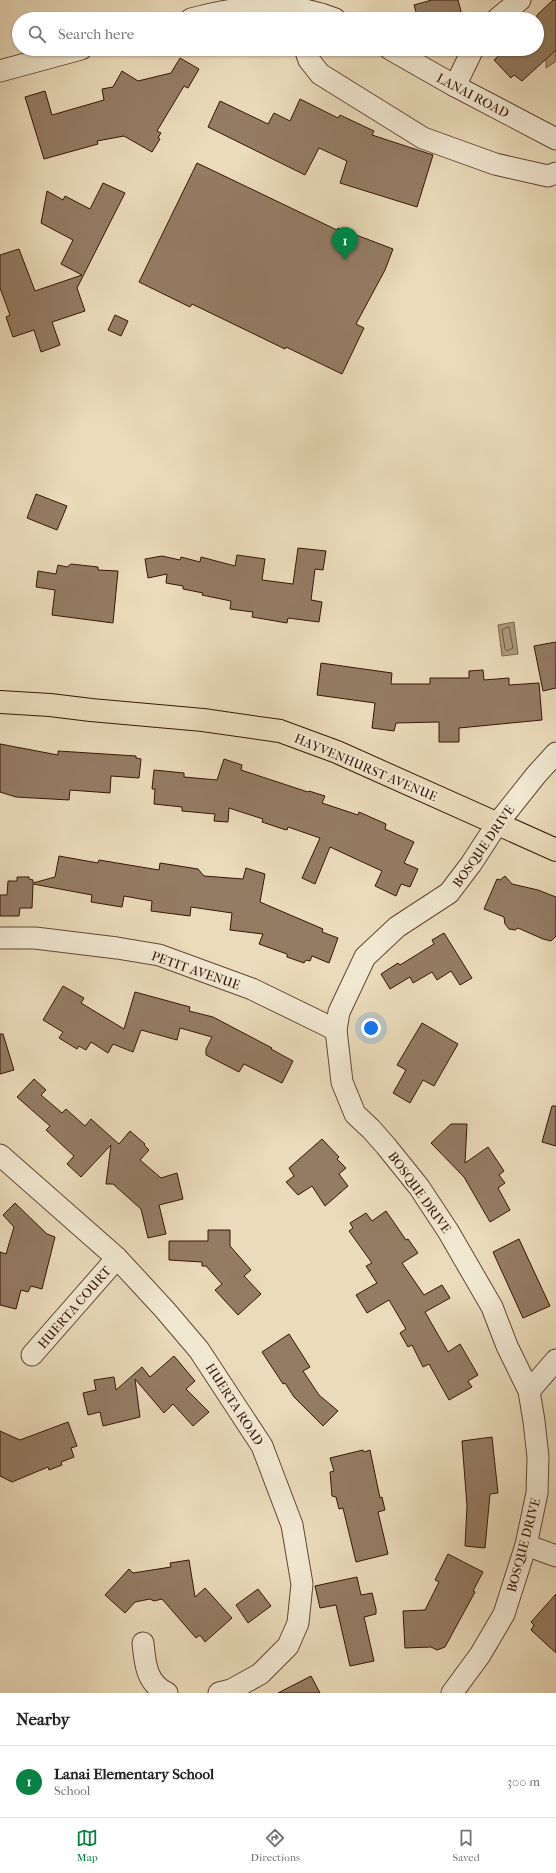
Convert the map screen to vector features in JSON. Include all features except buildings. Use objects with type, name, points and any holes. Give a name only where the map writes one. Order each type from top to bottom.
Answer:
[{"type":"main road","name":"HAYVENHURST AVENUE","points":[[0,702],[50,705],[203,720],[280,731],[337,752],[556,850]]},
{"type":"street","points":[[505,12],[520,0]]},
{"type":"street","points":[[204,12],[216,6],[277,4],[299,12]]},
{"type":"street","points":[[312,12],[323,12]]},
{"type":"street","points":[[0,71],[55,56]]},
{"type":"street","points":[[307,56],[320,74],[423,138],[495,164],[548,176],[556,173]]},
{"type":"street","name":"LANAI ROAD","points":[[402,56],[455,86],[556,139]]},
{"type":"street","points":[[455,86],[470,56]]},
{"type":"street","name":"BOSQUE DRIVE","points":[[452,1693],[480,1655],[504,1614],[526,1545],[537,1493],[538,1457],[529,1391],[507,1346],[492,1307],[448,1231],[419,1187],[386,1146],[355,1114],[342,1082],[336,1030],[339,1012],[365,957],[397,927],[449,893],[471,864],[497,824],[536,774],[556,753]]},
{"type":"street","name":"PETIT AVENUE","points":[[0,938],[35,938],[160,955],[252,989],[336,1030]]},
{"type":"street","name":"HUERTA ROAD","points":[[0,1155],[117,1258],[166,1310],[200,1350],[262,1446],[292,1525],[302,1584],[298,1623],[288,1646],[260,1674],[232,1690],[219,1693]]},
{"type":"street","name":"HUERTA COURT","points":[[32,1355],[117,1258]]},
{"type":"street","points":[[529,1391],[556,1360]]},
{"type":"street","points":[[526,1545],[556,1556]]},
{"type":"street","points":[[143,1643],[146,1670],[154,1685],[167,1693]]},
{"type":"water","points":[[556,49],[555,62],[546,68],[546,57]]},
{"type":"water","points":[[514,622],[518,654],[502,656],[498,625]]},
{"type":"place","name":"Lanai Elementary School","points":[[345,260]]}]
